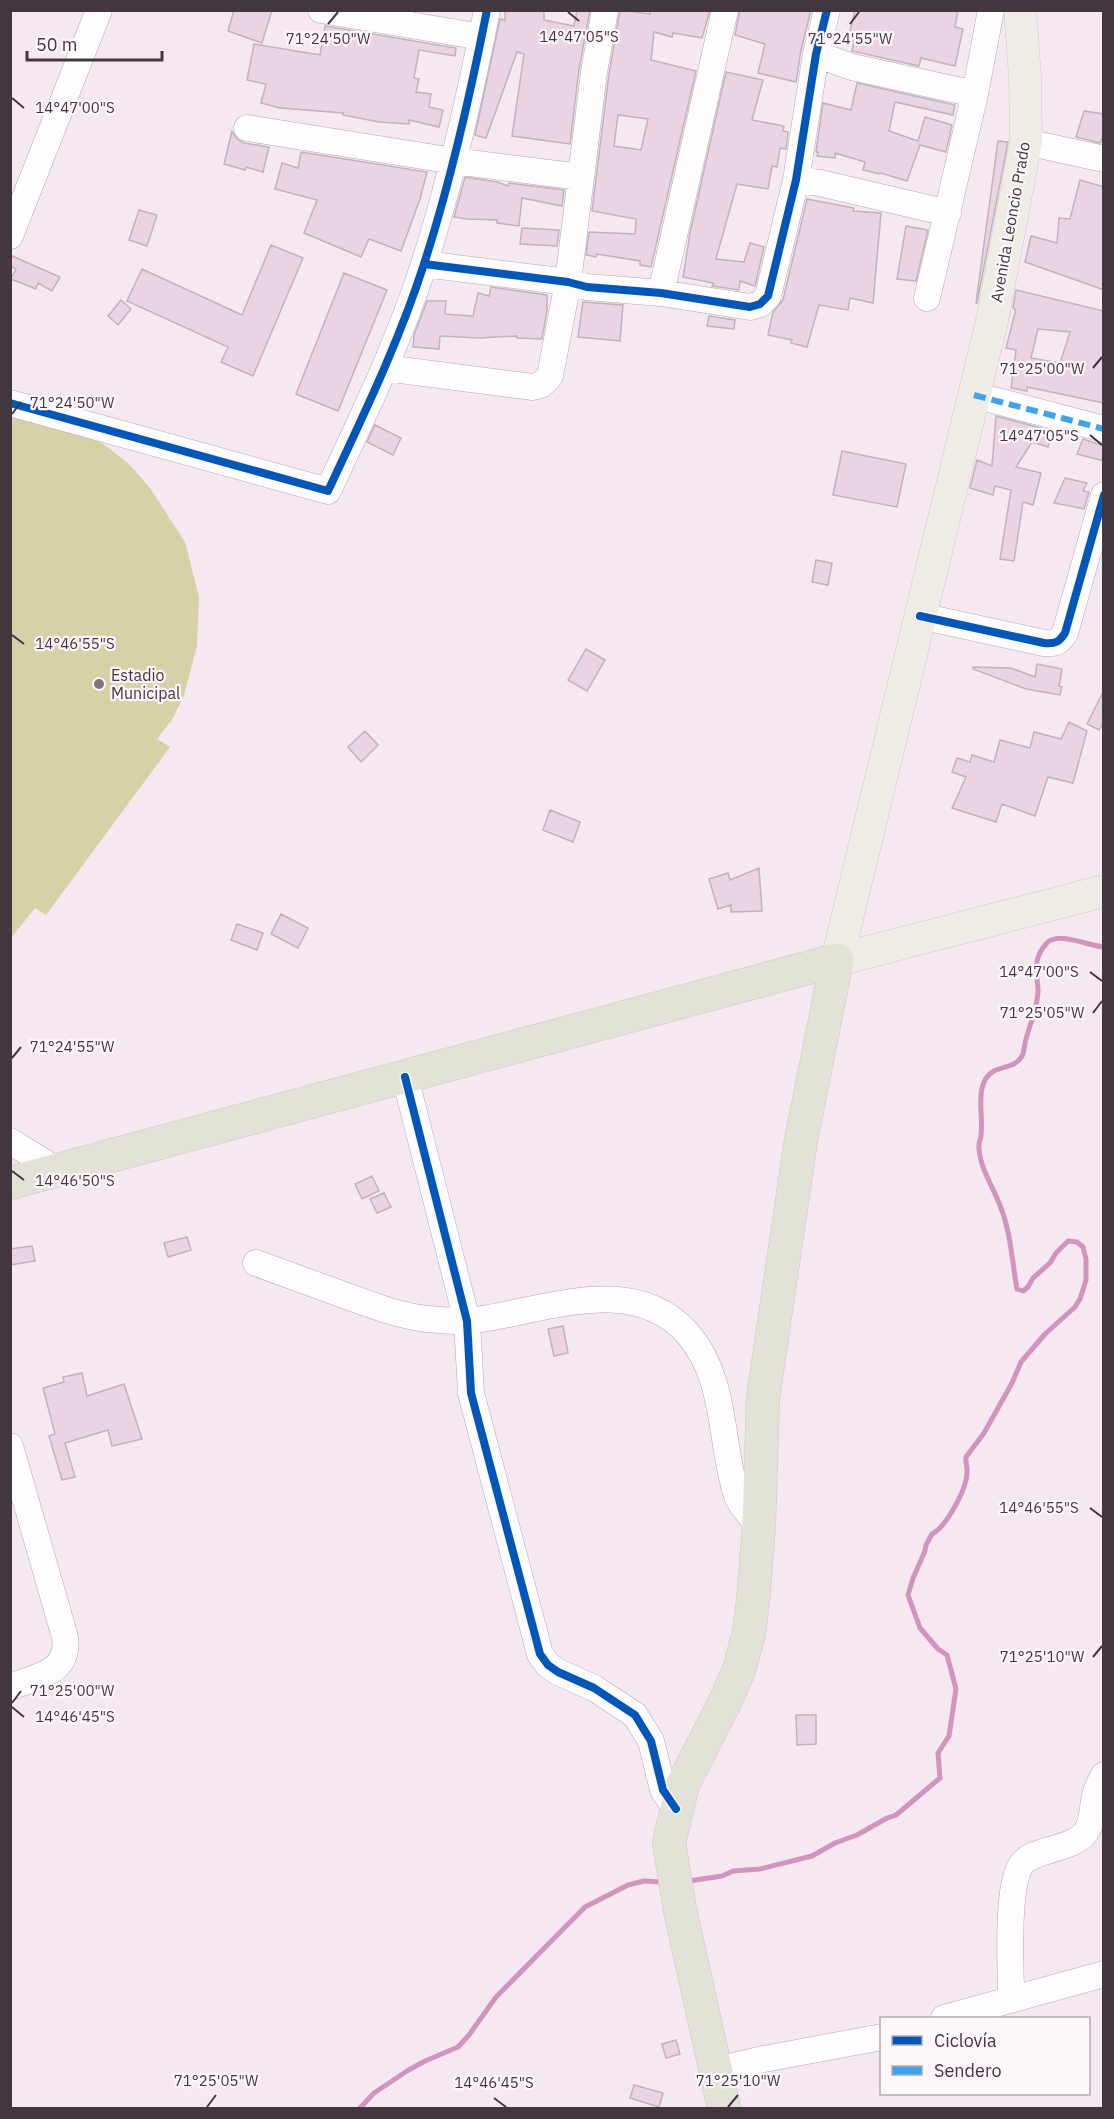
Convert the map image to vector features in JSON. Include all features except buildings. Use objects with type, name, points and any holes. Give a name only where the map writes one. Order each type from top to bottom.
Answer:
[{"type":"highway","points":[[10,1183],[837,960],[801,1140],[762,1398],[759,1526],[749,1633],[739,1670],[683,1784],[669,1843],[680,1910],[724,2109]]},
{"type":"main road","name":"Avenida Leoncio Prado","points":[[837,960],[992,321],[1026,142],[1025,76],[1020,10]]},
{"type":"main road","points":[[837,960],[1104,891]]},
{"type":"street","points":[[10,236],[99,10]]},
{"type":"street","points":[[321,10],[482,37]]},
{"type":"street","points":[[10,404],[328,491],[385,368],[424,264],[454,161],[487,10]]},
{"type":"street","points":[[385,368],[532,387],[541,385],[550,376],[567,282],[594,72],[605,10]]},
{"type":"street","points":[[661,293],[725,10]]},
{"type":"street","points":[[424,264],[567,282],[587,287],[661,293],[750,307],[760,304],[768,296],[796,180],[816,54],[828,10]]},
{"type":"street","points":[[927,298],[975,94],[991,10]]},
{"type":"street","points":[[816,54],[852,66],[975,94]]},
{"type":"street","points":[[247,128],[454,161],[581,177]]},
{"type":"street","points":[[1026,142],[1104,159]]},
{"type":"street","points":[[796,180],[820,183],[948,213]]},
{"type":"street","points":[[974,395],[1104,429]]},
{"type":"street","points":[[920,616],[1044,643],[1055,644],[1060,641],[1065,633],[1104,495]]},
{"type":"street","points":[[405,1077],[467,1321],[471,1393],[540,1654],[548,1665],[558,1672],[594,1688],[635,1715],[651,1741],[663,1790],[676,1809]]},
{"type":"street","points":[[10,1141],[58,1171]]},
{"type":"street","points":[[256,1263],[375,1307],[425,1319],[467,1321],[570,1303],[614,1299],[637,1302],[665,1315],[688,1334],[706,1361],[717,1395],[736,1495],[759,1526]]},
{"type":"street","points":[[10,1446],[67,1650],[62,1661],[53,1670],[10,1687]]},
{"type":"street","points":[[1011,1998],[1011,1904],[1019,1868],[1028,1859],[1078,1839],[1086,1832],[1090,1824],[1095,1795],[1104,1775]]},
{"type":"street","points":[[950,2017],[1011,1998],[1104,1974]]},
{"type":"street","points":[[717,2070],[880,2037]]},
{"type":"shaded area","name":"Estadio Municipal","points":[[11,410],[73,426],[106,446],[130,465],[150,488],[185,542],[199,597],[197,646],[184,695],[173,718],[157,739],[170,747],[46,915],[35,908],[11,938]]},
{"type":"waterway","points":[[689,1881],[722,1876],[733,1871],[760,1869],[812,1856],[896,1815],[940,1778],[938,1753],[949,1736],[956,1689],[947,1655],[938,1649],[920,1628],[908,1595],[926,1545],[932,1534],[949,1516],[960,1497],[966,1479],[966,1457],[984,1433],[1021,1362],[1045,1334],[1075,1307],[1086,1280],[1086,1259],[1083,1247],[1077,1242],[1068,1241],[1050,1263],[1033,1278],[1028,1287],[1023,1291],[1017,1289],[1004,1218],[980,1156],[981,1091],[988,1076],[994,1071],[1017,1062],[1023,1055],[1038,997],[1037,960],[1047,943],[1058,938],[1104,947]]},
{"type":"waterway","points":[[360,2108],[374,2093],[407,2071],[458,2047],[496,1997],[585,1907],[628,1885],[644,1881],[661,1882]]},
{"type":"marked path","points":[[974,395],[1104,429]]},
{"type":"cycle path","points":[[10,403],[328,491],[392,350],[424,264],[459,138],[487,10]]},
{"type":"cycle path","points":[[424,264],[568,282],[587,287],[661,293],[750,307],[760,304],[768,296],[796,180],[816,54],[827,10]]},
{"type":"cycle path","points":[[920,616],[1044,643],[1054,643],[1059,640],[1065,633],[1104,495]]},
{"type":"cycle path","points":[[405,1077],[467,1321],[471,1393],[540,1654],[548,1665],[558,1672],[594,1688],[635,1715],[651,1741],[663,1790],[676,1809]]},
{"type":"place","name":"Estadio Municipal","points":[[99,684]]}]
